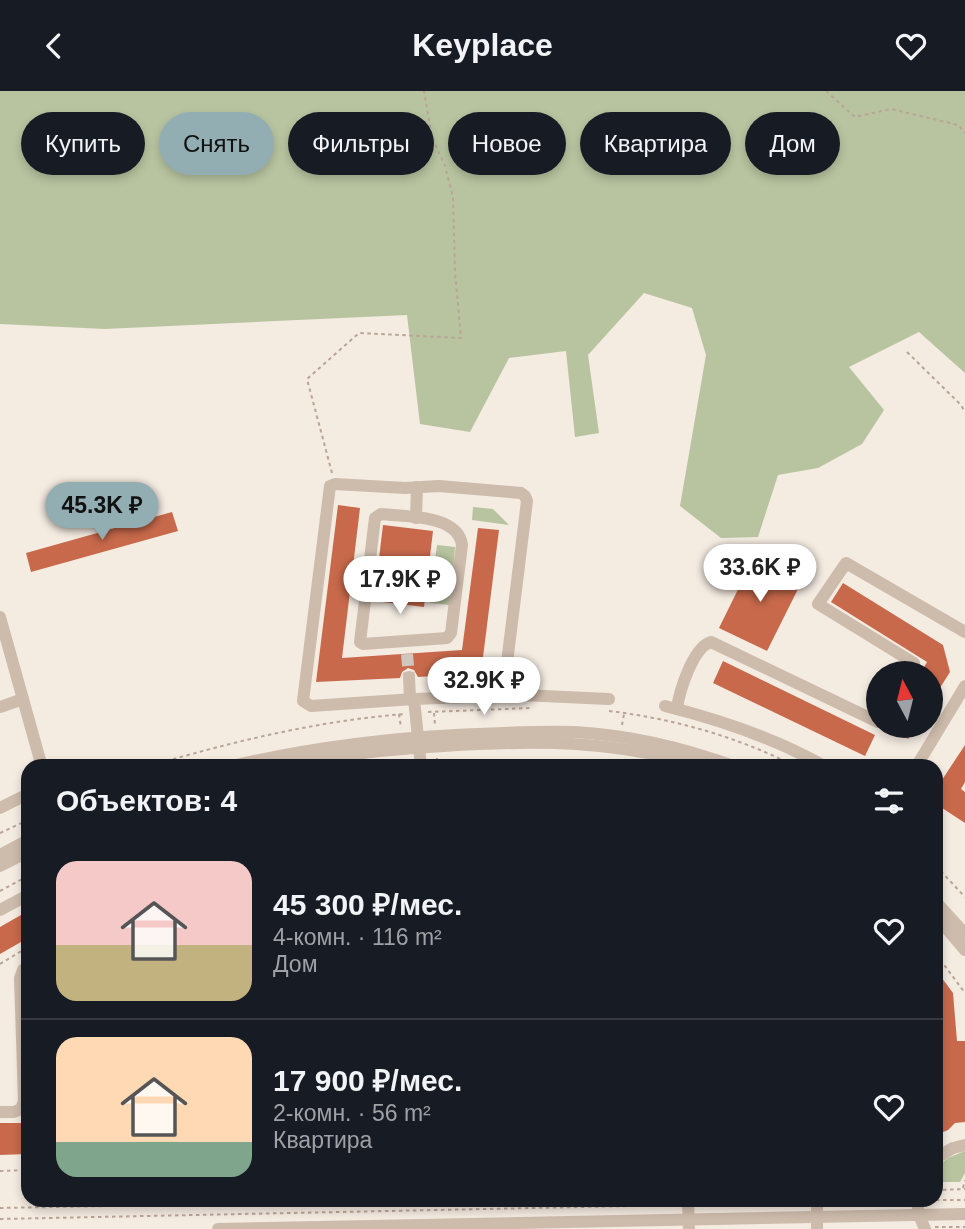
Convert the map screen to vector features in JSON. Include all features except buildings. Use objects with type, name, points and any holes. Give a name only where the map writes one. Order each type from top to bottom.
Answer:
[{"type":"street","points":[[503,695],[526,498],[521,493],[439,486],[335,484],[328,490],[303,701],[311,706],[503,695],[607,705]]},
{"type":"street","points":[[416,518],[417,487]]},
{"type":"street","points":[[381,514],[416,518],[446,523],[459,536],[462,545],[450,635],[407,647],[362,644],[359,640],[376,516],[381,514]]},
{"type":"street","points":[[911,661],[818,604],[846,563],[965,632]]},
{"type":"street","points":[[0,617],[40,759]]},
{"type":"street","points":[[810,759],[763,736],[715,719],[671,708],[700,648],[711,642],[866,716]]},
{"type":"street","points":[[409,677],[420,759]]},
{"type":"street","points":[[921,759],[965,686]]},
{"type":"street","points":[[0,707],[23,699]]},
{"type":"street","points":[[306,759],[419,742],[530,732],[576,732],[620,737],[665,745],[710,759]]},
{"type":"street","points":[[419,742],[565,742],[619,746],[672,759]]},
{"type":"street","points":[[0,808],[21,798]]},
{"type":"street","points":[[0,855],[21,844]]},
{"type":"street","points":[[0,866],[21,856]]},
{"type":"street","points":[[0,910],[21,899]]},
{"type":"street","points":[[943,910],[965,934]]},
{"type":"street","points":[[943,924],[965,950]]},
{"type":"street","points":[[21,975],[21,1009]]},
{"type":"street","points":[[0,1112],[21,1109]]},
{"type":"street","points":[[943,1154],[965,1145]]},
{"type":"street","points":[[688,1207],[689,1225]]},
{"type":"street","points":[[919,1207],[923,1224]]},
{"type":"street","points":[[218,1229],[817,1223],[964,1225]]},
{"type":"path","points":[[335,484],[307,379],[359,333],[461,338],[455,272],[453,197],[445,166],[432,137],[424,91]]},
{"type":"path","points":[[826,91],[855,117],[891,109],[958,125],[965,133]]},
{"type":"path","points":[[907,352],[965,412]]},
{"type":"path","points":[[607,705],[624,712],[705,730],[755,747],[780,759]]},
{"type":"path","points":[[420,713],[541,707]]},
{"type":"path","points":[[434,712],[435,730]]},
{"type":"path","points":[[621,730],[624,712]]},
{"type":"path","points":[[176,759],[272,733],[328,722],[411,713]]},
{"type":"path","points":[[399,714],[401,733]]},
{"type":"path","points":[[436,754],[436,759]]},
{"type":"path","points":[[0,833],[21,823]]},
{"type":"path","points":[[943,873],[965,897]]},
{"type":"path","points":[[0,891],[21,880]]},
{"type":"path","points":[[0,964],[21,951]]},
{"type":"path","points":[[943,963],[965,993]]},
{"type":"path","points":[[0,1171],[21,1170]]},
{"type":"path","points":[[943,1190],[964,1189],[965,1180]]},
{"type":"path","points":[[943,1200],[965,1199]]},
{"type":"path","points":[[0,1208],[56,1207]]},
{"type":"path","points":[[0,1219],[579,1207]]},
{"type":"path","points":[[923,1224],[964,1225]]},
{"type":"green space","points":[[0,91],[965,91],[965,373],[919,332],[849,367],[884,410],[862,444],[818,468],[778,475],[758,537],[721,538],[680,506],[706,355],[692,308],[644,293],[588,355],[599,433],[575,437],[566,351],[509,358],[470,432],[420,424],[407,315],[105,329],[0,324]]},
{"type":"green space","points":[[473,507],[493,509],[509,525],[472,520]]},
{"type":"green space","points":[[437,545],[455,547],[453,571],[434,568]]},
{"type":"green space","points":[[434,571],[452,573],[449,605],[430,603]]},
{"type":"green space","points":[[965,1151],[965,1173],[960,1182],[943,1182],[943,1162]]},
{"type":"tunnel","points":[[407,654],[409,677]]}]
